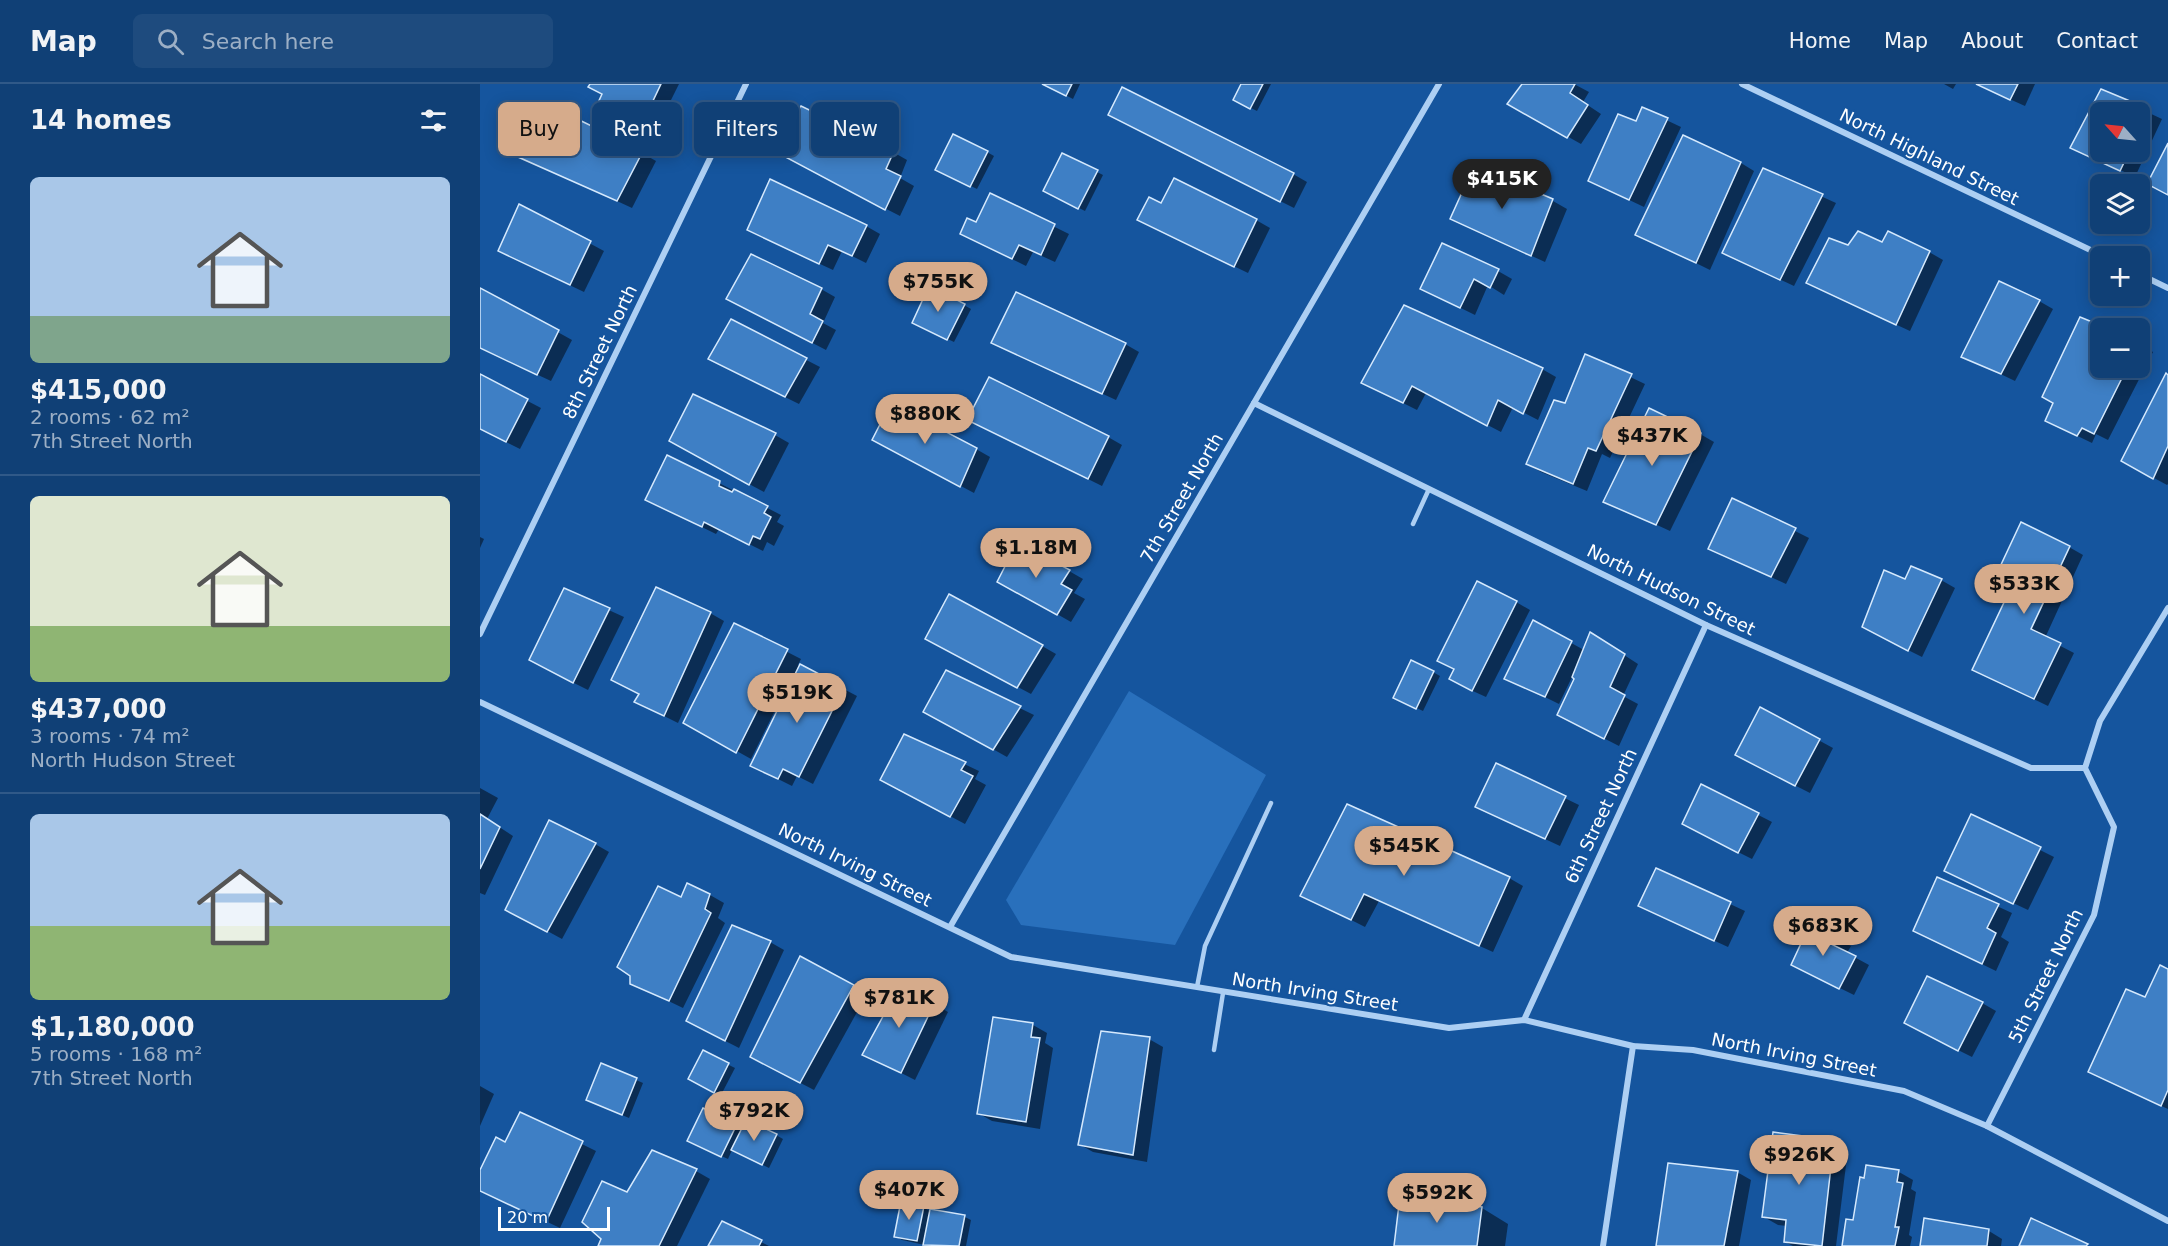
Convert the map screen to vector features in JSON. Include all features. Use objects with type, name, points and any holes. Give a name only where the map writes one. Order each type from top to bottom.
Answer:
[{"type":"street","name":"8th Street North","points":[[480,634],[746,84]]},
{"type":"street","name":"7th Street North","points":[[950,927],[1439,84]]},
{"type":"street","name":"North Highland Street","points":[[1743,84],[2090,250]]},
{"type":"street","points":[[2150,279],[2168,288]]},
{"type":"street","name":"North Hudson Street","points":[[1254,403],[1706,625],[2031,768],[2085,768]]},
{"type":"street","points":[[2085,768],[2100,721],[2168,608]]},
{"type":"street","name":"6th Street North","points":[[1524,1020],[1706,625]]},
{"type":"street","name":"North Irving Street","points":[[480,702],[1011,957],[1449,1028],[1524,1020],[1633,1046],[1693,1050],[1904,1091],[1987,1126],[2168,1221]]},
{"type":"street","name":"5th Street North","points":[[1987,1126],[2094,915],[2114,827],[2085,768]]},
{"type":"street","points":[[1603,1246],[1633,1046]]},
{"type":"lane","points":[[1413,524],[1429,489]]},
{"type":"lane","points":[[1197,987],[1205,946],[1271,803]]},
{"type":"lane","points":[[1214,1050],[1223,993]]},
{"type":"shaded area","points":[[1129,691],[1266,775],[1175,945],[1021,925],[1006,900]]},
{"type":"building","points":[[590,84],[661,84],[652,102],[598,102],[602,94],[588,87]]},
{"type":"building","points":[[1042,84],[1072,84],[1066,96]]},
{"type":"building","points":[[1241,84],[1263,84],[1250,109],[1233,100]]},
{"type":"building","points":[[1522,84],[1575,84],[1570,93],[1588,105],[1567,138],[1507,104]]},
{"type":"building","points":[[1976,84],[2018,84],[2010,100]]},
{"type":"building","points":[[1122,87],[1294,173],[1280,202],[1108,115]]},
{"type":"building","points":[[2101,89],[2132,102],[2094,102]]},
{"type":"building","points":[[801,106],[811,111],[811,156],[892,156],[886,169],[901,176],[885,210],[784,156],[799,156],[799,110]]},
{"type":"building","points":[[1642,107],[1668,118],[1629,200],[1588,181],[1618,114],[1636,121]]},
{"type":"building","points":[[2090,110],[2090,157],[2070,148]]},
{"type":"building","points":[[580,120],[592,126],[592,156],[640,156],[617,201],[518,157],[580,156]]},
{"type":"building","points":[[953,134],[988,151],[970,187],[935,170]]},
{"type":"building","points":[[1683,135],[1741,162],[1696,263],[1635,235]]},
{"type":"building","points":[[2168,143],[2168,195],[2150,186],[2150,178]]},
{"type":"building","points":[[1062,153],[1098,170],[1078,209],[1043,191]]},
{"type":"building","points":[[2100,162],[2124,162],[2120,171]]},
{"type":"building","points":[[1474,166],[1553,199],[1531,256],[1450,219]]},
{"type":"building","points":[[1763,168],[1823,194],[1780,280],[1722,253]]},
{"type":"building","points":[[1174,178],[1257,219],[1234,267],[1137,220],[1149,197],[1161,203]]},
{"type":"building","points":[[770,179],[867,225],[852,256],[828,245],[819,264],[747,230]]},
{"type":"building","points":[[990,193],[1055,224],[1041,255],[1019,245],[1012,259],[960,234],[967,218],[976,222]]},
{"type":"building","points":[[519,204],[591,241],[570,285],[498,251]]},
{"type":"building","points":[[1858,231],[1882,242],[1888,231],[1930,251],[1896,325],[1806,283],[1829,238],[1848,245]]},
{"type":"building","points":[[1442,243],[1499,269],[1490,288],[1474,279],[1460,308],[1420,289]]},
{"type":"building","points":[[751,254],[822,288],[810,314],[823,321],[812,343],[726,299]]},
{"type":"building","points":[[1999,281],[2040,300],[2001,374],[1961,357]]},
{"type":"building","points":[[929,286],[965,304],[947,340],[912,323]]},
{"type":"building","points":[[480,288],[559,330],[537,375],[480,348]]},
{"type":"building","points":[[1016,292],[1126,343],[1102,394],[991,343]]},
{"type":"building","points":[[1404,305],[1543,368],[1523,414],[1498,400],[1487,426],[1412,386],[1403,403],[1361,383]]},
{"type":"building","points":[[2080,317],[2090,321],[2090,378],[2122,378],[2094,434],[2082,428],[2077,436],[2045,421],[2053,403],[2042,397]]},
{"type":"building","points":[[731,319],[807,358],[785,397],[708,359]]},
{"type":"building","points":[[1585,354],[1632,374],[1596,451],[1588,448],[1573,484],[1526,464],[1554,400],[1565,403]]},
{"type":"building","points":[[2166,373],[2168,375],[2168,446],[2153,479],[2121,461]]},
{"type":"building","points":[[480,374],[528,399],[506,442],[480,429]]},
{"type":"building","points":[[989,377],[1109,436],[1088,479],[967,420]]},
{"type":"building","points":[[693,394],[776,433],[749,485],[669,441]]},
{"type":"building","points":[[891,403],[977,448],[960,487],[872,440]]},
{"type":"building","points":[[1649,408],[1701,433],[1656,525],[1603,502]]},
{"type":"building","points":[[667,455],[720,481],[719,486],[732,492],[734,489],[768,506],[764,513],[771,517],[760,539],[753,536],[749,545],[704,522],[702,527],[645,500]]},
{"type":"building","points":[[1732,498],[1796,528],[1771,577],[1708,549]]},
{"type":"building","points":[[2021,522],[2070,546],[2031,629],[2061,643],[2034,699],[1972,670],[2016,577],[1999,569]]},
{"type":"building","points":[[1017,543],[1070,570],[1061,584],[1072,590],[1057,615],[997,582]]},
{"type":"building","points":[[1911,566],[1942,579],[1908,651],[1862,627],[1884,570],[1905,579]]},
{"type":"building","points":[[1477,581],[1517,601],[1472,691],[1449,679],[1454,669],[1437,661]]},
{"type":"building","points":[[656,587],[711,612],[664,716],[634,702],[639,694],[611,680]]},
{"type":"building","points":[[564,588],[610,608],[573,683],[529,660]]},
{"type":"building","points":[[949,594],[1043,645],[1017,688],[925,639]]},
{"type":"building","points":[[1533,620],[1572,641],[1545,697],[1504,679]]},
{"type":"building","points":[[734,623],[788,649],[736,753],[683,723]]},
{"type":"building","points":[[1590,632],[1625,654],[1610,687],[1625,695],[1604,739],[1557,715],[1574,679],[1572,677]]},
{"type":"building","points":[[1411,660],[1434,671],[1416,709],[1393,698]]},
{"type":"building","points":[[800,664],[844,687],[799,777],[783,769],[778,779],[750,766]]},
{"type":"building","points":[[946,670],[1021,706],[993,750],[923,712]]},
{"type":"building","points":[[1760,707],[1820,739],[1795,786],[1735,755]]},
{"type":"building","points":[[904,734],[966,762],[961,770],[973,776],[950,817],[880,780]]},
{"type":"building","points":[[1496,763],[1566,796],[1545,839],[1475,807]]},
{"type":"building","points":[[1701,784],[1759,813],[1738,853],[1682,824]]},
{"type":"building","points":[[1347,804],[1510,877],[1479,946],[1364,894],[1351,920],[1300,896]]},
{"type":"building","points":[[480,814],[500,827],[480,869]]},
{"type":"building","points":[[1971,814],[2041,847],[2013,904],[1944,871]]},
{"type":"building","points":[[549,820],[596,843],[547,932],[505,910]]},
{"type":"building","points":[[1656,868],[1731,902],[1714,941],[1638,906]]},
{"type":"building","points":[[1937,877],[1999,904],[1987,928],[1996,933],[1982,964],[1913,931]]},
{"type":"building","points":[[687,883],[710,894],[705,909],[711,913],[669,1001],[630,984],[630,976],[617,967],[658,886],[681,897]]},
{"type":"building","points":[[1810,924],[1838,937],[1833,945],[1856,956],[1839,989],[1791,965]]},
{"type":"building","points":[[732,925],[771,941],[725,1041],[686,1021]]},
{"type":"building","points":[[800,956],[854,985],[800,1083],[750,1057]]},
{"type":"building","points":[[2160,965],[2168,969],[2168,1090],[2161,1106],[2088,1072],[2126,989],[2145,997]]},
{"type":"building","points":[[1927,976],[1983,1002],[1958,1051],[1904,1023]]},
{"type":"building","points":[[900,985],[935,1002],[901,1073],[862,1055]]},
{"type":"building","points":[[993,1017],[1033,1023],[1031,1037],[1040,1038],[1026,1122],[977,1114]]},
{"type":"building","points":[[1101,1031],[1150,1037],[1133,1155],[1078,1145]]},
{"type":"building","points":[[703,1050],[729,1063],[714,1093],[688,1079]]},
{"type":"building","points":[[601,1063],[637,1078],[622,1115],[586,1100]]},
{"type":"building","points":[[703,1108],[737,1124],[721,1157],[687,1141]]},
{"type":"building","points":[[520,1112],[583,1141],[546,1222],[480,1191],[480,1170],[496,1137],[505,1142]]},
{"type":"building","points":[[746,1120],[777,1134],[762,1165],[731,1150]]},
{"type":"building","points":[[1773,1132],[1834,1140],[1822,1246],[1784,1242],[1786,1220],[1762,1217]]},
{"type":"building","points":[[652,1150],[697,1169],[659,1246],[598,1246],[601,1239],[582,1222],[602,1181],[627,1192]]},
{"type":"building","points":[[1668,1163],[1738,1171],[1724,1246],[1656,1246]]},
{"type":"building","points":[[1866,1165],[1899,1170],[1897,1182],[1903,1183],[1895,1227],[1899,1227],[1895,1246],[1842,1246],[1846,1219],[1853,1220],[1860,1177],[1864,1178]]},
{"type":"building","points":[[1400,1196],[1482,1207],[1477,1246],[1394,1246]]},
{"type":"building","points":[[901,1201],[924,1206],[917,1241],[894,1237]]},
{"type":"building","points":[[930,1209],[965,1215],[959,1246],[923,1245]]},
{"type":"building","points":[[1924,1218],[1989,1229],[1987,1246],[1920,1246]]},
{"type":"building","points":[[2031,1218],[2088,1244],[2086,1246],[2019,1246]]},
{"type":"building","points":[[722,1221],[762,1240],[759,1246],[708,1246]]}]
